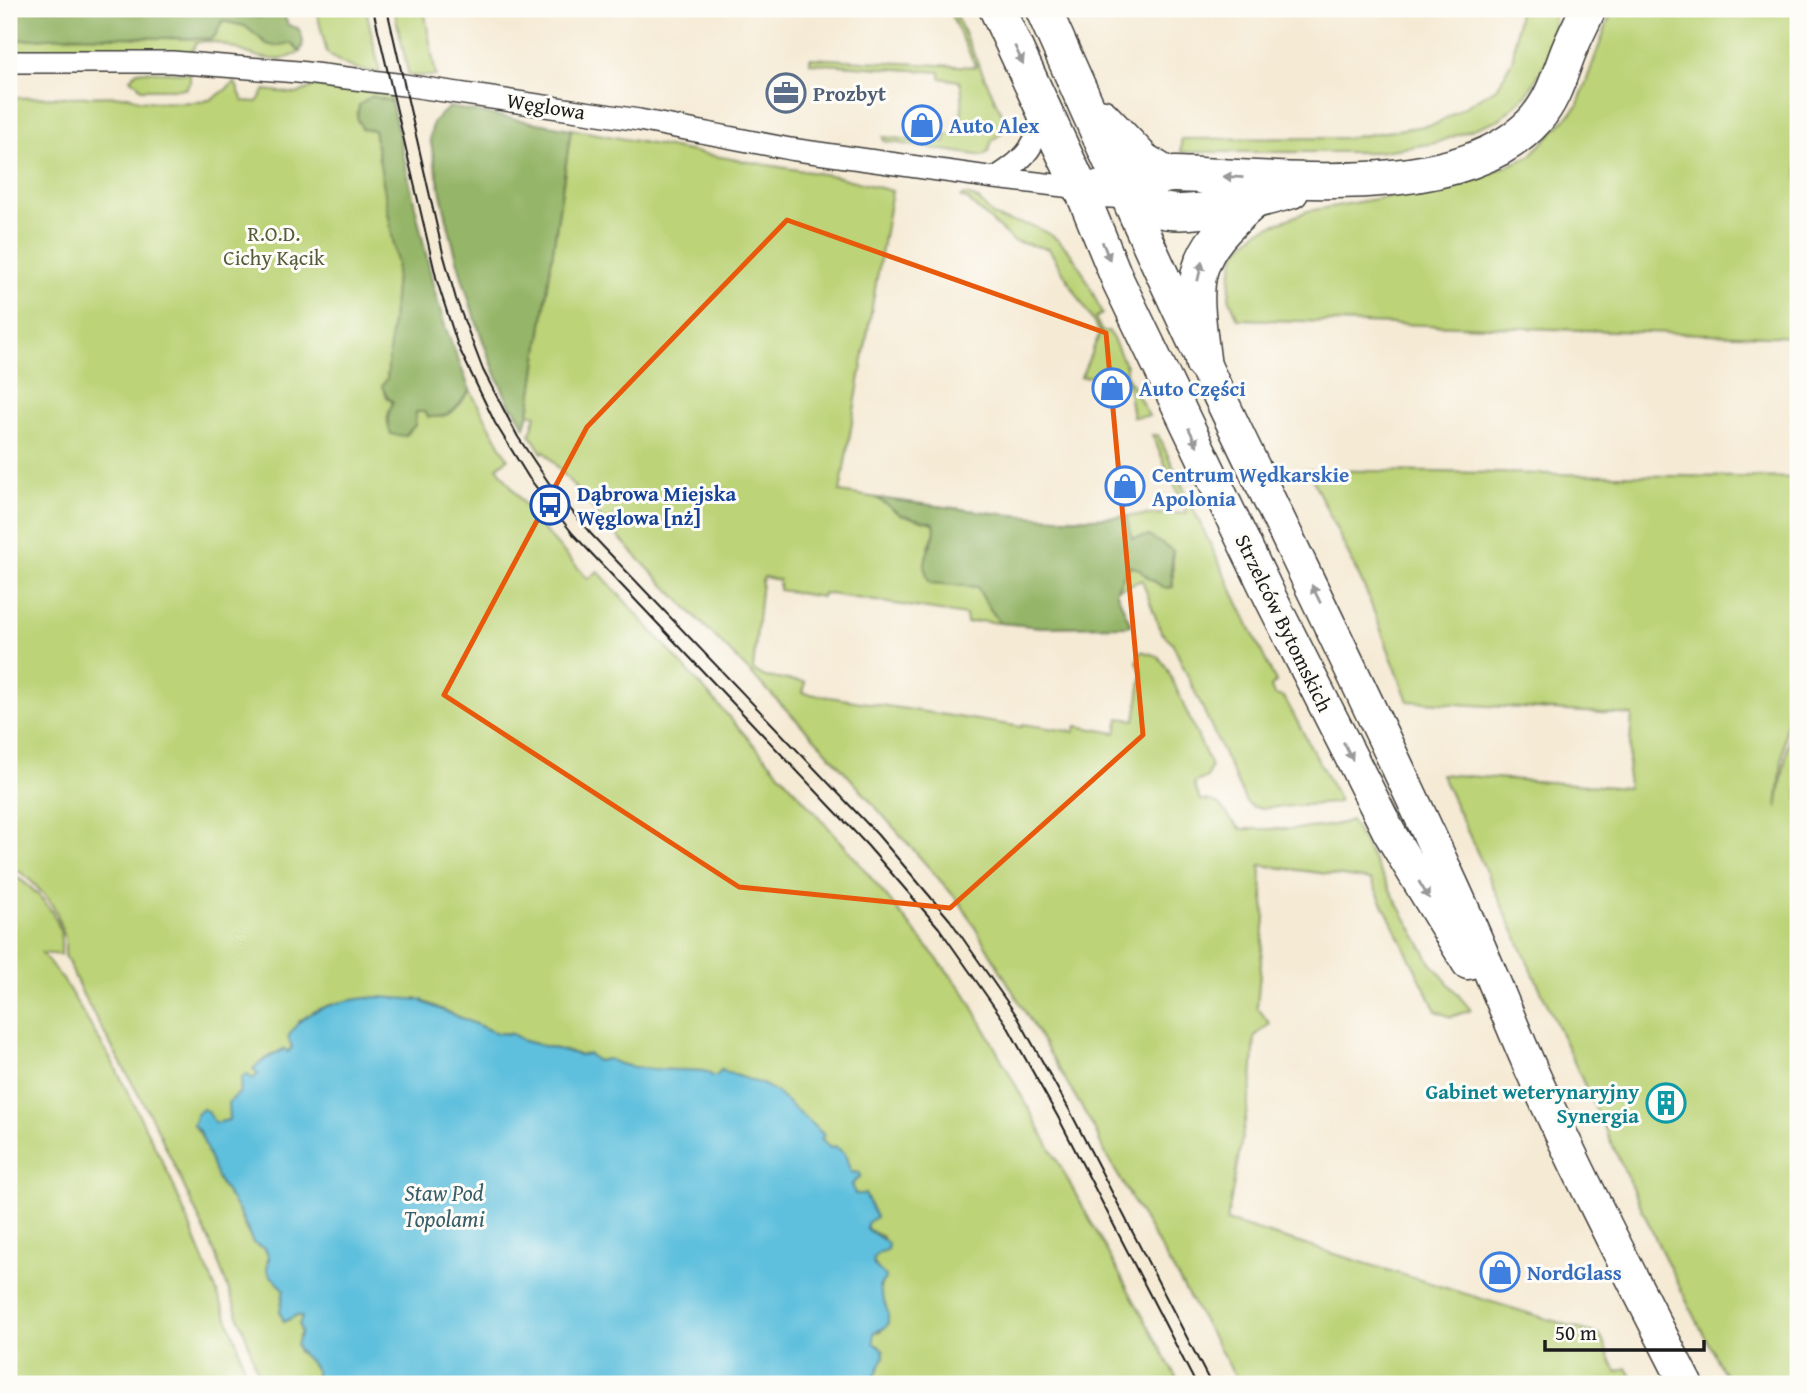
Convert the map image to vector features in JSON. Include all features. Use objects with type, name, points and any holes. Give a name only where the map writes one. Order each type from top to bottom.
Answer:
[{"type":"main road","name":"Strzelców Bytomskich","points":[[997,9],[1080,188],[1118,281],[1271,599],[1389,832],[1532,1070]]},
{"type":"main road","name":"Strzelców Bytomskich","points":[[1043,9],[1203,363],[1345,655],[1450,880],[1532,1070],[1611,1237],[1686,1384]]},
{"type":"main road","points":[[1565,9],[1566,59]]},
{"type":"main road","points":[[1124,191],[1167,175],[1325,182],[1455,168],[1499,149],[1527,128],[1545,107],[1555,91],[1588,9]]},
{"type":"main road","points":[[1084,97],[1144,161],[1167,175]]},
{"type":"main road","points":[[1080,188],[1124,191],[1160,210],[1182,212],[1254,201],[1325,182]]},
{"type":"main road","points":[[1203,363],[1196,296],[1200,265],[1210,245],[1226,224],[1254,201]]},
{"type":"street","name":"Węglowa","points":[[9,62],[172,62],[298,72],[639,120],[790,149],[1080,188]]},
{"type":"street","points":[[995,178],[1025,156],[1034,143],[1041,102]]},
{"type":"highlighted area","points":[[787,220],[1106,333],[1143,735],[950,908],[739,887],[444,695],[587,427]]},
{"type":"green space","points":[[9,9],[191,9],[217,12],[219,9],[247,9],[254,16],[260,17],[265,9],[282,10],[288,25],[298,28],[303,43],[300,52],[291,43],[275,46],[267,44],[245,26],[222,21],[215,36],[210,39],[74,36],[9,41]]},
{"type":"green space","points":[[316,9],[366,9],[380,72],[352,67],[327,53]]},
{"type":"green space","points":[[394,9],[424,9],[436,76],[409,76]]},
{"type":"green space","points":[[948,9],[953,9],[1003,117],[1002,132],[992,141],[988,152],[983,156],[884,141],[883,137],[945,143],[946,134],[959,135],[962,100],[959,81],[940,78],[940,72],[810,63],[810,58],[976,67]]},
{"type":"green space","points":[[1519,9],[1553,9],[1554,20],[1548,58],[1528,93],[1500,119],[1436,143],[1377,152],[1181,152],[1181,139],[1347,138],[1436,124],[1498,87],[1513,58]]},
{"type":"green space","points":[[1615,9],[1798,9],[1798,337],[1238,319],[1229,297],[1236,252],[1258,231],[1308,211],[1471,182],[1530,156],[1577,107],[1610,16]]},
{"type":"green space","points":[[222,21],[245,26],[267,44],[275,46],[291,43],[300,52],[286,58],[272,59],[207,41],[196,43],[191,53],[9,53],[9,41],[74,36],[210,39],[215,36]]},
{"type":"green space","points":[[137,71],[190,73],[190,82],[185,89],[141,89],[130,79]]},
{"type":"green space","name":"R.O.D. Cichy Kącik","points":[[235,82],[243,101],[257,102],[265,90],[297,94],[316,85],[389,93],[391,101],[378,98],[357,112],[358,122],[374,130],[397,263],[387,397],[415,425],[416,412],[425,412],[428,417],[449,413],[470,390],[508,459],[497,467],[540,526],[588,579],[598,571],[846,847],[965,993],[1180,1384],[871,1384],[881,1363],[874,1344],[874,1332],[881,1331],[888,1313],[881,1294],[882,1282],[873,1259],[878,1253],[887,1250],[883,1237],[867,1229],[866,1223],[875,1217],[865,1194],[855,1194],[848,1166],[821,1138],[824,1135],[776,1092],[721,1070],[717,1076],[711,1076],[703,1071],[641,1068],[609,1059],[597,1061],[584,1054],[524,1041],[512,1034],[496,1033],[416,998],[353,1000],[315,1011],[298,1022],[292,1047],[287,1052],[284,1049],[265,1059],[259,1074],[253,1079],[242,1078],[240,1092],[229,1120],[215,1123],[203,1109],[197,1115],[193,1125],[205,1143],[219,1182],[231,1198],[253,1242],[265,1249],[269,1257],[267,1263],[284,1289],[281,1310],[284,1322],[297,1315],[302,1317],[297,1341],[298,1352],[310,1361],[316,1373],[314,1383],[310,1384],[261,1384],[214,1251],[155,1124],[83,995],[65,955],[65,939],[57,914],[35,885],[22,873],[9,867],[9,98],[129,96],[157,102],[195,102],[212,99]]},
{"type":"green space","points":[[372,96],[391,101],[434,289],[470,390],[449,414],[428,417],[425,412],[416,412],[415,425],[405,436],[391,434],[388,417],[393,402],[387,397],[382,386],[387,378],[397,263],[374,130],[362,129],[357,117],[359,105]]},
{"type":"green space","points":[[449,107],[571,129],[525,427],[513,407],[511,408],[483,342],[444,207],[430,138],[433,122]]},
{"type":"green space","points":[[571,129],[835,176],[892,191],[840,492],[877,498],[901,515],[934,523],[936,530],[928,548],[957,585],[978,587],[1000,623],[967,623],[966,615],[823,593],[822,597],[779,590],[779,580],[764,577],[753,670],[765,677],[805,682],[803,693],[1022,727],[1023,724],[1074,732],[1076,726],[1116,733],[1119,718],[1135,720],[1142,674],[1137,661],[1141,651],[1158,656],[1167,668],[1211,766],[1207,777],[1194,783],[1200,800],[1220,806],[1241,829],[1313,828],[1351,820],[1431,963],[1471,1010],[1451,1017],[1436,1011],[1371,880],[1260,865],[1265,917],[1257,1007],[1270,1024],[1255,1036],[1252,1082],[1227,1221],[1600,1335],[1616,1372],[1627,1368],[1636,1384],[1240,1384],[1105,1153],[1094,1128],[961,904],[822,746],[637,557],[544,451],[542,453],[530,434],[536,415],[529,413]]},
{"type":"green space","points":[[964,195],[980,201],[998,218],[1030,225],[1048,233],[1069,251],[1084,275],[1102,314],[1095,318],[1102,332],[1109,331],[1126,366],[1126,374],[1081,377],[1100,333],[1049,249],[1013,241],[967,199],[961,198]]},
{"type":"green space","points":[[1126,374],[1149,416],[1133,417]]},
{"type":"green space","points":[[1152,435],[1158,435],[1276,682],[1271,687],[1274,695],[1284,697],[1340,801],[1264,808],[1253,807],[1246,802],[1172,642],[1161,632],[1142,580],[1119,589],[1123,576],[1131,566],[1140,568],[1163,588],[1173,587],[1173,551],[1131,538],[1126,516],[1187,513]]},
{"type":"green space","points":[[1308,470],[1798,478],[1798,674],[1791,675],[1777,808],[1798,684],[1798,1384],[1729,1384],[1659,1246],[1441,774],[1627,788],[1632,715],[1408,701],[1366,591]]},
{"type":"green space","points":[[877,498],[1032,516],[1126,516],[1132,538],[1149,536],[1173,551],[1173,587],[1163,588],[1139,569],[1130,566],[1116,591],[1131,625],[1041,627],[1000,623],[977,587],[930,583],[925,565],[935,530],[934,523],[901,515]]},
{"type":"green space","points":[[9,873],[39,896],[56,919],[61,934],[61,955],[42,953],[64,981],[114,1065],[170,1177],[237,1342],[248,1384],[9,1384]]},
{"type":"water","name":"Staw Pod Topolami","points":[[378,997],[423,1000],[496,1033],[512,1034],[524,1041],[580,1055],[589,1054],[597,1061],[609,1059],[641,1068],[703,1071],[711,1076],[717,1076],[721,1070],[776,1092],[824,1135],[821,1139],[830,1148],[835,1146],[845,1154],[851,1172],[860,1173],[860,1177],[852,1184],[855,1194],[865,1194],[876,1217],[867,1223],[867,1229],[888,1243],[887,1250],[878,1253],[873,1259],[874,1265],[886,1277],[879,1287],[888,1313],[888,1324],[874,1332],[874,1343],[883,1349],[884,1357],[871,1384],[310,1384],[314,1383],[316,1371],[296,1345],[301,1332],[299,1325],[302,1317],[297,1315],[284,1322],[280,1311],[284,1289],[270,1275],[267,1269],[269,1257],[265,1249],[253,1243],[240,1213],[217,1178],[200,1132],[193,1125],[197,1114],[203,1109],[215,1123],[229,1120],[228,1103],[240,1092],[242,1078],[246,1074],[253,1079],[258,1074],[253,1069],[258,1064],[284,1049],[288,1052],[292,1047],[288,1038],[294,1027],[303,1019],[339,1003]]},
{"type":"tram line","points":[[373,9],[437,281],[458,346],[495,423],[529,478],[573,534],[867,845],[939,928],[1005,1022],[1058,1117],[1196,1384]]},
{"type":"tram line","points":[[387,9],[456,299],[483,370],[518,437],[551,486],[591,534],[877,834],[950,920],[1017,1016],[1070,1111],[1211,1384]]},
{"type":"place","name":"Prozbyt","points":[[786,93]]},
{"type":"place","name":"Auto Alex","points":[[922,125]]},
{"type":"place","name":"Auto Części","points":[[1112,388]]},
{"type":"place","name":"Centrum Wędkarskie Apolonia","points":[[1125,486]]},
{"type":"place","name":"Dąbrowa Miejska Węglowa [nż]","points":[[550,505]]},
{"type":"place","name":"Gabinet weterynaryjny Synergia","points":[[1666,1103]]},
{"type":"place","name":"NordGlass","points":[[1500,1272]]}]
